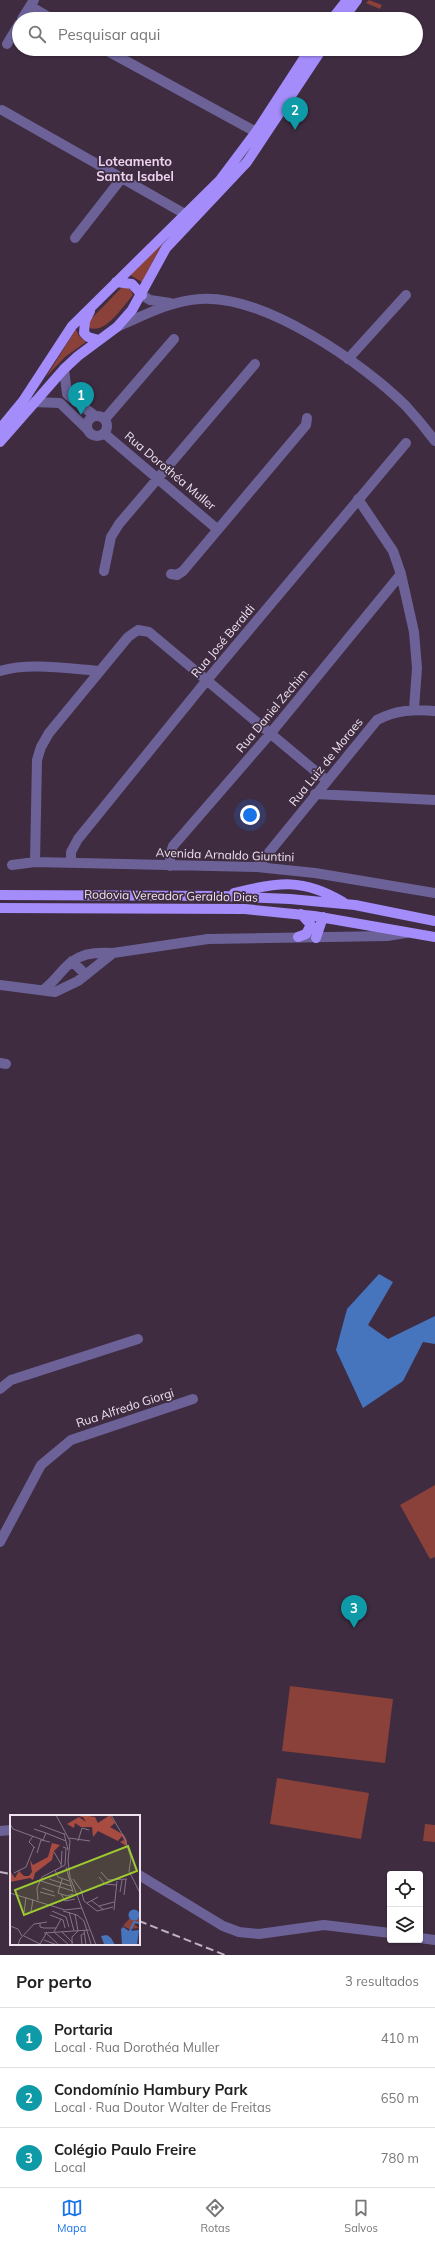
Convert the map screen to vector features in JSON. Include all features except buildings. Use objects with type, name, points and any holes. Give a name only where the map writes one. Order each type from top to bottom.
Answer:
[{"type":"main road","points":[[338,12],[347,0]]},
{"type":"main road","points":[[348,12],[357,0]]},
{"type":"main road","points":[[0,429],[23,401],[63,338],[116,282],[220,180],[256,132],[305,56]]},
{"type":"main road","points":[[0,442],[33,402],[64,369],[99,340],[118,327],[142,295],[166,248],[247,162],[317,56]]},
{"type":"main road","points":[[116,282],[132,284],[142,295]]},
{"type":"main road","points":[[91,308],[85,321],[84,333],[88,337],[99,340]]},
{"type":"main road","points":[[223,896],[296,878],[345,903]]},
{"type":"main road","name":"Rodovia Vereador Geraldo Dias","points":[[0,895],[223,896],[345,903],[435,921]]},
{"type":"main road","points":[[346,922],[351,917],[355,905]]},
{"type":"main road","name":"Rodovia Vereador Geraldo Dias","points":[[0,908],[211,908],[301,914],[435,937]]},
{"type":"main road","points":[[376,927],[381,917],[385,914],[397,913]]},
{"type":"main road","points":[[298,937],[306,934],[311,925],[301,914]]},
{"type":"main road","points":[[316,938],[323,917]]},
{"type":"street","points":[[26,12],[32,3],[43,12]]},
{"type":"street","points":[[7,44],[12,36]]},
{"type":"street","points":[[117,56],[256,132]]},
{"type":"street","points":[[2,110],[185,214]]},
{"type":"street","points":[[75,238],[121,179]]},
{"type":"street","points":[[142,295],[150,300],[170,304]]},
{"type":"street","points":[[348,359],[406,296]]},
{"type":"street","points":[[118,327],[170,304],[200,299],[225,299],[249,305],[287,323],[348,359],[373,377],[406,406],[435,441]]},
{"type":"street","points":[[88,430],[89,420],[100,418],[174,339]]},
{"type":"street","points":[[104,571],[111,537],[119,524],[255,364]]},
{"type":"street","points":[[60,403],[67,394],[64,369]]},
{"type":"street","points":[[33,402],[60,403],[95,436],[105,434],[108,426],[100,418],[67,394]]},
{"type":"street","points":[[171,574],[177,575],[183,571],[306,425],[307,418]]},
{"type":"street","name":"Rua Dorothéa Muller","points":[[105,434],[218,529]]},
{"type":"street","name":"Rua José Beraldi","points":[[71,862],[71,852],[78,839],[207,680],[406,443]]},
{"type":"street","points":[[358,500],[393,552],[401,574],[414,632],[417,668],[414,709]]},
{"type":"street","name":"Rua Daniel Zechim","points":[[170,866],[170,855],[174,846],[270,734],[401,574]]},
{"type":"street","points":[[35,862],[37,760],[41,747],[49,733],[128,637],[138,630],[149,632],[326,780]]},
{"type":"street","points":[[0,671],[23,668],[58,668],[100,671]]},
{"type":"street","name":"Rua Luiz de Moraes","points":[[257,867],[326,780],[377,720],[390,713],[414,709],[435,711]]},
{"type":"street","points":[[315,794],[435,800]]},
{"type":"street","name":"Avenida Arnaldo Giuntini","points":[[12,865],[35,862],[71,862],[170,866],[257,867],[296,878],[315,873],[435,893]]},
{"type":"street","points":[[314,887],[315,873]]},
{"type":"street","points":[[43,990],[54,982],[72,961],[83,956],[208,939],[387,936],[411,932]]},
{"type":"street","points":[[0,986],[55,992],[70,986],[113,952]]},
{"type":"street","points":[[72,961],[86,974]]},
{"type":"street","points":[[0,1389],[12,1380],[138,1339]]},
{"type":"street","name":"Rua Alfredo Giorgi","points":[[0,1542],[41,1465],[71,1440],[193,1399]]},
{"type":"street","points":[[140,1876],[223,1926],[239,1932],[259,1934],[324,1925],[387,1934]]},
{"type":"street","points":[[423,1938],[435,1940]]},
{"type":"shaded area","points":[[369,0],[382,5],[380,9],[366,3]]},
{"type":"shaded area","points":[[162,244],[142,282],[130,275]]},
{"type":"shaded area","points":[[123,286],[130,289],[133,295],[108,323],[96,329],[90,328],[88,323]]},
{"type":"shaded area","points":[[76,329],[79,336],[86,342],[65,357],[46,377]]},
{"type":"shaded area","points":[[435,1485],[435,1557],[430,1559],[400,1505]]},
{"type":"shaded area","points":[[290,1686],[393,1699],[385,1763],[282,1751]]},
{"type":"shaded area","points":[[277,1778],[369,1793],[361,1839],[270,1824]]},
{"type":"shaded area","points":[[425,1824],[435,1825],[435,1842],[423,1841]]},
{"type":"water","points":[[379,1274],[393,1282],[368,1325],[388,1339],[435,1316],[435,1344],[423,1342],[403,1381],[363,1408],[336,1350],[347,1309]]},
{"type":"railway","points":[[0,1872],[10,1874]]},
{"type":"railway","points":[[140,1921],[225,1955]]},
{"type":"place","name":"Condomínio Hambury Park","points":[[295,130]]},
{"type":"place","name":"Portaria","points":[[81,415]]},
{"type":"place","name":"Colégio Paulo Freire","points":[[354,1628]]},
{"type":"district","name":"Loteamento Santa Isabel","points":[[135,168]]}]
